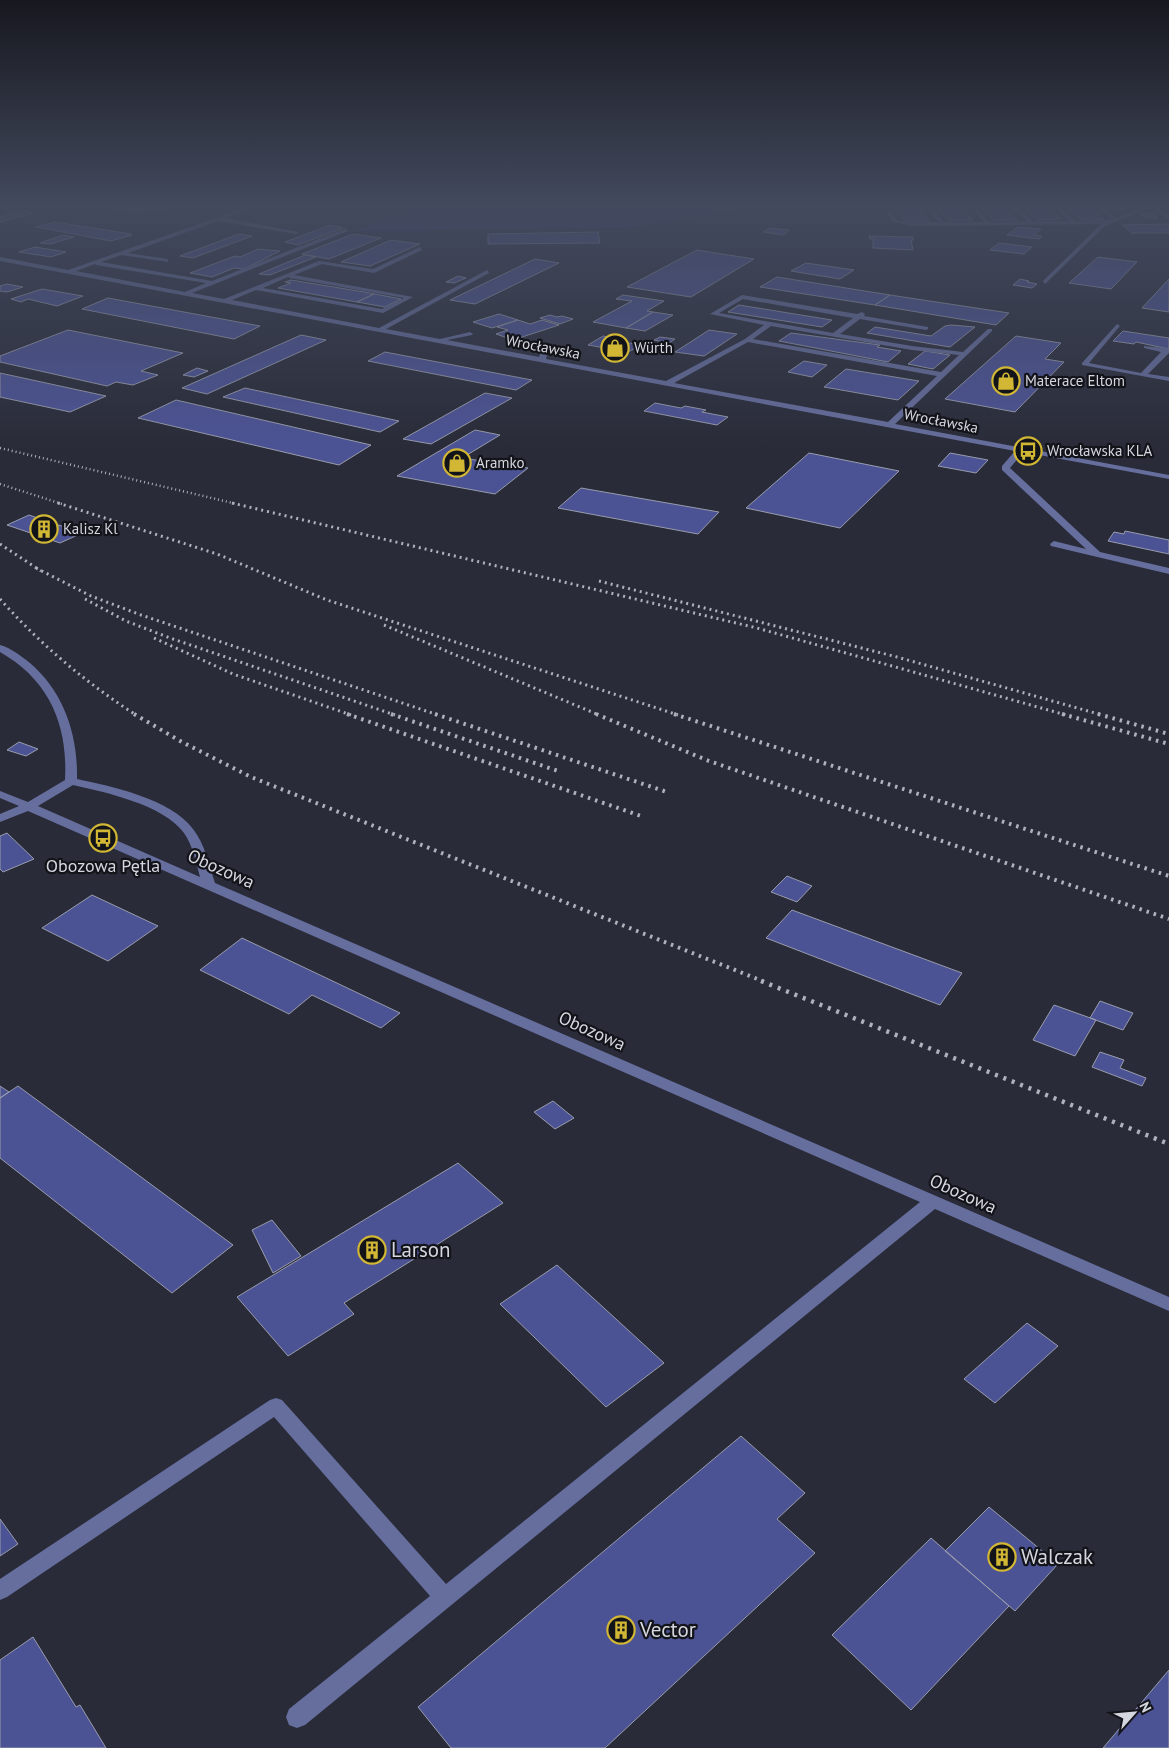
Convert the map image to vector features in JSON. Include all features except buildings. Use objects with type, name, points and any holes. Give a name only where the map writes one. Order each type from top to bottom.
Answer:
[{"type":"street","name":"Wrocławska","points":[[145,287],[1169,477]]},
{"type":"street","points":[[184,294],[202,287]]},
{"type":"street","points":[[224,301],[261,287]]},
{"type":"street","points":[[257,288],[383,311],[410,297],[350,287]]},
{"type":"street","points":[[379,330],[460,287]]},
{"type":"street","points":[[926,328],[742,297],[713,314],[915,348],[965,354]]},
{"type":"street","points":[[834,335],[866,310]]},
{"type":"street","points":[[666,384],[747,340],[770,324]]},
{"type":"street","points":[[1117,326],[1084,364],[1169,380]]},
{"type":"street","points":[[889,425],[990,330]]},
{"type":"street","points":[[437,341],[470,334]]},
{"type":"street","points":[[747,340],[943,375]]},
{"type":"street","points":[[542,360],[548,345]]},
{"type":"street","points":[[1146,347],[1168,351]]},
{"type":"street","points":[[908,354],[915,348]]},
{"type":"street","points":[[1143,375],[1168,351]]},
{"type":"street","points":[[894,366],[901,360]]},
{"type":"street","points":[[1021,450],[1005,468],[1098,554]]},
{"type":"street","points":[[1054,544],[1169,570]]},
{"type":"street","points":[[0,648],[29,667],[44,684],[57,705],[67,728],[71,748],[71,781]]},
{"type":"street","points":[[0,818],[30,806],[71,781],[117,792],[179,820],[194,839],[209,884]]},
{"type":"street","name":"Obozowa","points":[[0,794],[1169,1304]]},
{"type":"street","points":[[297,1717],[933,1201]]},
{"type":"street","points":[[0,1590],[276,1406],[444,1597]]},
{"type":"railway","points":[[0,448],[237,504]]},
{"type":"railway","points":[[0,484],[62,504]]},
{"type":"railway","points":[[58,503],[217,554],[327,600],[678,715]]},
{"type":"railway","points":[[232,503],[757,628],[1066,715]]},
{"type":"railway","points":[[0,544],[38,569]]},
{"type":"railway","points":[[38,569],[91,596],[141,615],[438,715]]},
{"type":"railway","points":[[599,581],[897,657],[1102,715]]},
{"type":"railway","points":[[0,599],[15,616],[64,662],[136,715]]},
{"type":"railway","points":[[85,599],[126,621],[170,638],[395,715]]},
{"type":"railway","points":[[384,625],[599,715]]},
{"type":"railway","points":[[154,638],[233,674],[351,715]]},
{"type":"railway","points":[[134,714],[182,742],[251,777],[765,982]]},
{"type":"railway","points":[[347,714],[641,816]]},
{"type":"railway","points":[[391,714],[561,772]]},
{"type":"railway","points":[[435,714],[667,792]]},
{"type":"railway","points":[[596,714],[709,761],[1169,919]]},
{"type":"railway","points":[[674,714],[1169,876]]},
{"type":"railway","points":[[1062,714],[1169,744]]},
{"type":"railway","points":[[1098,714],[1169,734]]},
{"type":"railway","points":[[761,981],[1169,1144]]},
{"type":"place","name":"Würth","points":[[615,348]]},
{"type":"place","name":"Materace Eltom","points":[[1006,381]]},
{"type":"place","name":"Wrocławska KLA","points":[[1028,451]]},
{"type":"place","name":"Aramko","points":[[457,463]]},
{"type":"place","name":"Kalisz Kl","points":[[44,529]]},
{"type":"place","name":"Obozowa Pętla","points":[[103,838]]},
{"type":"place","name":"Larson","points":[[372,1250]]},
{"type":"place","name":"Walczak","points":[[1002,1557]]},
{"type":"place","name":"Vector","points":[[621,1630]]}]
